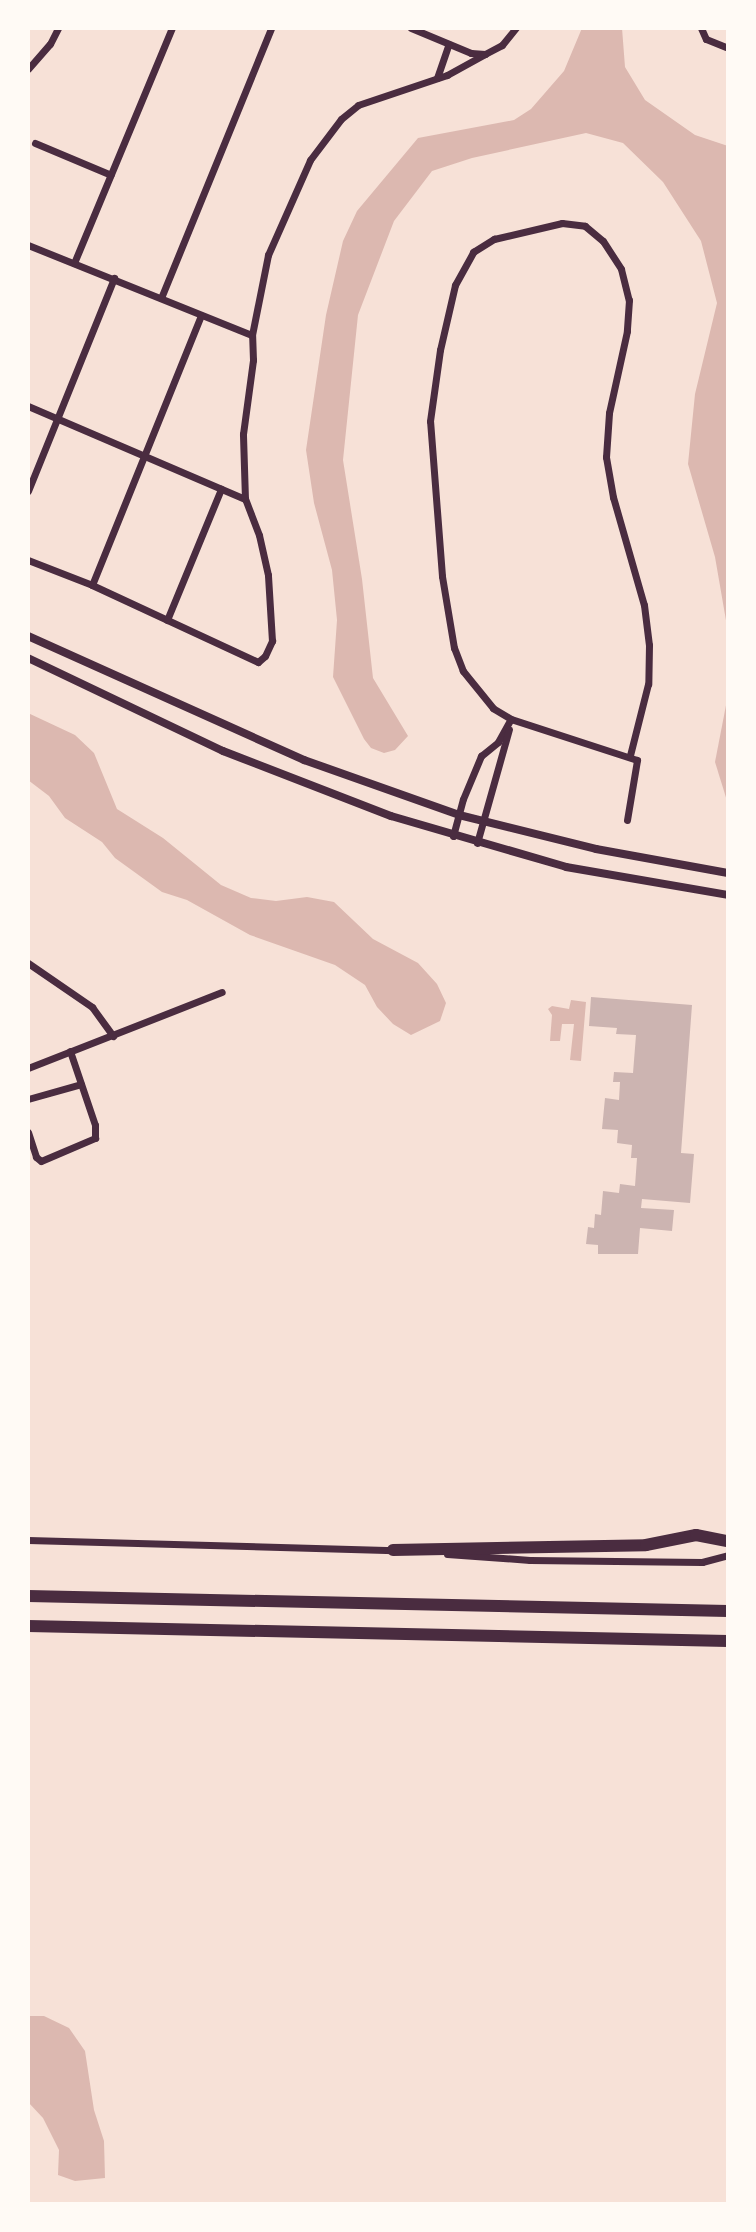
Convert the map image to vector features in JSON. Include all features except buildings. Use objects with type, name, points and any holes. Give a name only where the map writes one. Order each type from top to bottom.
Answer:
[{"type":"highway","points":[[393,1550],[646,1545],[696,1535],[728,1541]]},
{"type":"highway","points":[[28,1596],[728,1611]]},
{"type":"highway","points":[[28,1626],[728,1641]]},
{"type":"street","points":[[28,69],[50,44],[58,28]]},
{"type":"street","points":[[74,263],[172,28]]},
{"type":"street","points":[[161,298],[271,28]]},
{"type":"street","points":[[411,28],[471,53],[485,54]]},
{"type":"street","points":[[28,560],[92,585],[258,662],[265,656],[272,641],[268,575],[259,535],[245,499],[243,434],[253,360],[252,335],[268,255],[310,160],[341,119],[358,105],[437,78],[485,54],[502,45],[516,28]]},
{"type":"street","points":[[701,28],[706,39],[728,48]]},
{"type":"street","points":[[437,78],[449,44]]},
{"type":"street","points":[[35,143],[111,175]]},
{"type":"street","points":[[627,820],[637,760],[630,755],[511,719],[493,708],[473,684],[454,648],[442,576],[430,421],[440,350],[455,285],[473,252],[494,239],[562,223],[585,226],[603,241],[621,269],[629,300],[627,331],[609,413],[606,457],[613,497],[644,605],[649,645],[648,684],[630,755]]},
{"type":"street","points":[[28,245],[252,335]]},
{"type":"street","points":[[28,491],[114,278]]},
{"type":"street","points":[[92,585],[201,315]]},
{"type":"street","points":[[28,406],[245,499]]},
{"type":"street","points":[[167,620],[221,489]]},
{"type":"street","points":[[28,636],[304,760],[459,815],[596,849],[728,873]]},
{"type":"street","points":[[28,658],[223,751],[333,795],[453,836],[566,867],[728,895]]},
{"type":"street","points":[[453,836],[481,756],[498,742],[511,719]]},
{"type":"street","points":[[477,843],[511,719]]},
{"type":"street","points":[[28,963],[92,1007],[113,1036]]},
{"type":"street","points":[[28,1068],[222,992]]},
{"type":"street","points":[[28,1132],[41,1161],[95,1138],[97,1132],[70,1051]]},
{"type":"street","points":[[28,1099],[81,1084]]},
{"type":"street","points":[[28,1540],[393,1550],[530,1560],[715,1559],[728,1555]]},
{"type":"shaded area","points":[[582,28],[622,28],[625,67],[645,100],[695,135],[728,146],[728,632],[715,557],[688,464],[695,394],[717,303],[701,241],[663,182],[623,143],[586,133],[472,158],[432,171],[394,221],[358,315],[343,460],[362,579],[373,678],[408,736],[395,750],[384,753],[371,748],[364,739],[333,677],[337,620],[332,570],[314,503],[306,450],[326,315],[343,241],[357,211],[418,138],[514,120],[531,109],[564,71]]},
{"type":"shaded area","points":[[728,695],[728,804],[715,762]]},
{"type":"shaded area","points":[[28,713],[75,735],[94,753],[117,809],[163,838],[221,885],[251,898],[276,901],[307,897],[334,902],[373,939],[418,963],[437,984],[446,1003],[440,1021],[411,1035],[393,1024],[377,1007],[365,985],[335,965],[250,935],[187,900],[162,892],[115,858],[102,842],[65,818],[49,796],[28,780]]},
{"type":"shaded area","points":[[571,1000],[586,1002],[581,1061],[570,1060],[574,1024],[562,1024],[560,1041],[550,1041],[552,1015],[548,1009],[552,1006],[569,1009]]},
{"type":"shaded area","points":[[28,2016],[44,2016],[69,2028],[85,2051],[94,2110],[104,2141],[105,2178],[75,2181],[58,2175],[59,2150],[43,2118],[28,2102]]}]
